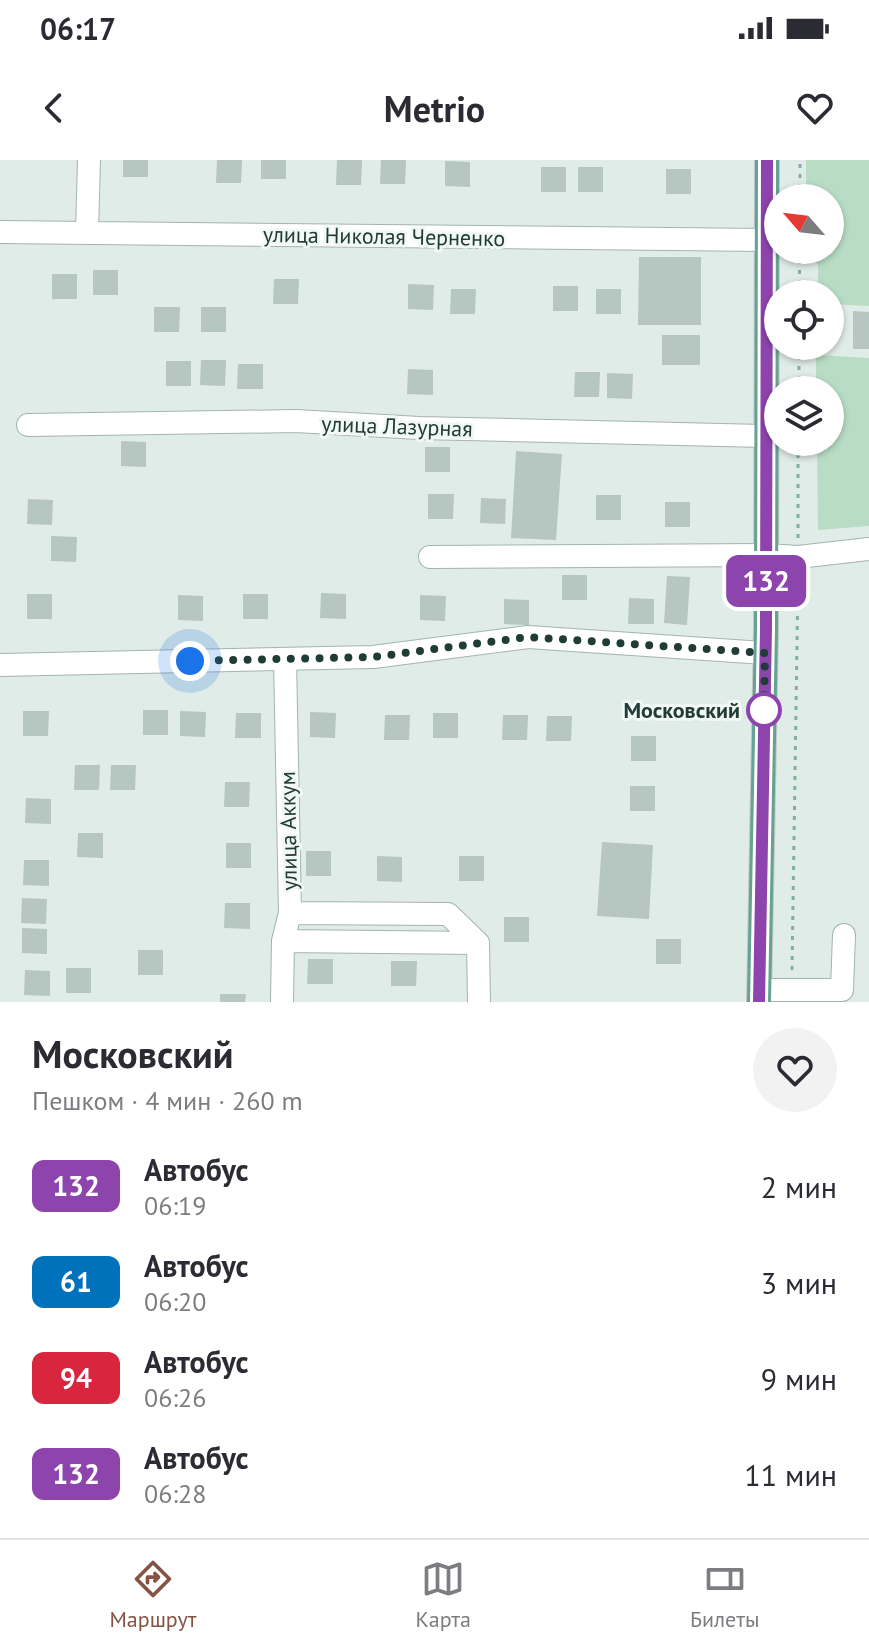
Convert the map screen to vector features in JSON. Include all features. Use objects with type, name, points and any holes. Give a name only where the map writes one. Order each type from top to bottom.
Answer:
[{"type":"main road","points":[[767,160],[767,184]]},
{"type":"main road","points":[[766,376],[767,264]]},
{"type":"main road","points":[[759,996],[766,456]]},
{"type":"street","points":[[87,232],[89,160]]},
{"type":"street","name":"улица Николая Черненко","points":[[0,232],[764,240]]},
{"type":"street","name":"улица Лазурная","points":[[28,425],[296,421],[419,428],[764,436]]},
{"type":"street","points":[[430,557],[798,557],[869,549]]},
{"type":"street","points":[[0,665],[373,657],[528,637],[765,653]]},
{"type":"street","name":"улица Аккум","points":[[282,1002],[283,941],[290,913],[285,659]]},
{"type":"street","points":[[290,913],[448,914],[478,943],[479,1002]]},
{"type":"street","points":[[759,996],[791,990],[842,990],[844,935]]},
{"type":"street","points":[[283,941],[478,943]]},
{"type":"path","points":[[800,160],[800,184]]},
{"type":"path","points":[[791,990],[798,456]]},
{"type":"green space","points":[[806,160],[869,160],[869,306],[844,305],[844,280],[818,280],[818,264],[844,264],[844,184],[806,184]]},
{"type":"green space","points":[[869,358],[869,526],[818,530],[817,456],[844,456],[844,376],[816,376],[816,360]]},
{"type":"building","points":[[123,160],[148,160],[148,177],[123,177]]},
{"type":"building","points":[[217,160],[242,160],[241,183],[216,183]]},
{"type":"building","points":[[261,160],[286,160],[286,179],[261,179]]},
{"type":"building","points":[[337,160],[362,160],[361,185],[336,185]]},
{"type":"building","points":[[381,160],[406,160],[405,184],[380,184]]},
{"type":"building","points":[[445,161],[470,162],[470,187],[445,186]]},
{"type":"building","points":[[541,167],[566,167],[566,192],[541,192]]},
{"type":"building","points":[[578,167],[603,167],[603,192],[578,192]]},
{"type":"building","points":[[666,169],[691,169],[691,194],[666,194]]},
{"type":"building","points":[[639,257],[701,257],[701,325],[638,325]]},
{"type":"building","points":[[93,270],[118,270],[118,295],[93,295]]},
{"type":"building","points":[[52,274],[77,274],[77,299],[52,299]]},
{"type":"building","points":[[274,279],[299,279],[298,304],[273,304]]},
{"type":"building","points":[[408,284],[434,285],[433,310],[408,309]]},
{"type":"building","points":[[553,286],[578,286],[578,311],[553,311]]},
{"type":"building","points":[[451,289],[476,289],[475,314],[450,314]]},
{"type":"building","points":[[596,289],[621,289],[621,314],[596,314]]},
{"type":"building","points":[[154,307],[180,307],[179,332],[154,332]]},
{"type":"building","points":[[201,307],[226,307],[226,332],[201,332]]},
{"type":"building","points":[[853,311],[869,312],[869,349],[853,349]]},
{"type":"building","points":[[662,335],[700,335],[700,365],[662,365]]},
{"type":"building","points":[[201,360],[226,360],[225,386],[200,385]]},
{"type":"building","points":[[166,361],[191,361],[191,386],[166,386]]},
{"type":"building","points":[[238,364],[263,364],[263,389],[237,389]]},
{"type":"building","points":[[408,369],[433,370],[433,395],[407,394]]},
{"type":"building","points":[[575,372],[600,372],[599,397],[574,397]]},
{"type":"building","points":[[607,373],[633,374],[632,399],[607,398]]},
{"type":"building","points":[[121,441],[146,442],[146,467],[121,466]]},
{"type":"building","points":[[425,447],[450,447],[450,472],[425,472]]},
{"type":"building","points":[[516,451],[562,454],[556,540],[511,538]]},
{"type":"building","points":[[428,494],[454,494],[453,519],[428,519]]},
{"type":"building","points":[[596,495],[621,495],[621,520],[596,520]]},
{"type":"building","points":[[481,498],[506,499],[505,524],[480,523]]},
{"type":"building","points":[[28,499],[53,500],[52,525],[27,524]]},
{"type":"building","points":[[665,502],[690,502],[690,527],[665,527]]},
{"type":"building","points":[[51,536],[77,537],[76,562],[51,561]]},
{"type":"building","points":[[562,575],[587,575],[587,600],[562,600]]},
{"type":"building","points":[[667,576],[690,577],[687,625],[664,623]]},
{"type":"building","points":[[321,593],[346,594],[346,619],[320,618]]},
{"type":"building","points":[[27,594],[52,594],[52,619],[27,619]]},
{"type":"building","points":[[243,594],[268,594],[268,619],[243,619]]},
{"type":"building","points":[[178,595],[203,596],[203,621],[178,620]]},
{"type":"building","points":[[420,595],[446,596],[445,621],[420,620]]},
{"type":"building","points":[[629,598],[654,599],[654,624],[628,624]]},
{"type":"building","points":[[504,599],[529,600],[529,625],[504,624]]},
{"type":"building","points":[[143,710],[168,710],[168,735],[143,735]]},
{"type":"building","points":[[23,711],[49,711],[48,736],[23,736]]},
{"type":"building","points":[[180,711],[206,712],[205,737],[180,736]]},
{"type":"building","points":[[310,712],[336,713],[335,738],[310,737]]},
{"type":"building","points":[[236,713],[261,713],[261,738],[235,738]]},
{"type":"building","points":[[433,713],[458,713],[458,738],[433,738]]},
{"type":"building","points":[[385,715],[410,715],[409,740],[384,740]]},
{"type":"building","points":[[503,715],[528,715],[527,740],[502,740]]},
{"type":"building","points":[[547,716],[572,716],[571,741],[546,741]]},
{"type":"building","points":[[631,736],[656,736],[656,761],[631,761]]},
{"type":"building","points":[[75,765],[100,765],[99,790],[74,790]]},
{"type":"building","points":[[111,765],[136,765],[135,790],[110,790]]},
{"type":"building","points":[[225,782],[250,782],[249,807],[224,807]]},
{"type":"building","points":[[630,786],[655,786],[655,811],[630,811]]},
{"type":"building","points":[[26,798],[51,799],[51,824],[25,823]]},
{"type":"building","points":[[78,833],[103,833],[103,858],[77,857]]},
{"type":"building","points":[[602,842],[653,845],[649,919],[597,916]]},
{"type":"building","points":[[226,843],[251,843],[251,868],[226,868]]},
{"type":"building","points":[[306,851],[331,851],[331,876],[306,876]]},
{"type":"building","points":[[377,856],[402,857],[402,882],[377,881]]},
{"type":"building","points":[[459,856],[484,856],[484,881],[459,881]]},
{"type":"building","points":[[24,860],[49,860],[49,886],[23,885]]},
{"type":"building","points":[[22,898],[47,899],[46,924],[21,923]]},
{"type":"building","points":[[225,903],[250,903],[250,929],[224,928]]},
{"type":"building","points":[[504,917],[529,917],[529,942],[504,942]]},
{"type":"building","points":[[22,928],[47,929],[47,954],[22,953]]},
{"type":"building","points":[[656,939],[681,939],[681,964],[656,964]]},
{"type":"building","points":[[138,950],[163,950],[163,975],[138,975]]},
{"type":"building","points":[[308,959],[333,959],[333,984],[307,984]]},
{"type":"building","points":[[391,961],[417,961],[416,986],[391,986]]},
{"type":"building","points":[[66,968],[91,968],[91,993],[66,993]]},
{"type":"building","points":[[25,970],[50,971],[50,996],[24,995]]},
{"type":"building","points":[[220,994],[246,994],[245,1002],[220,1002]]},
{"type":"bus line","name":"132","points":[[759,1002],[766,629],[767,160]]},
{"type":"place","name":"Московский","points":[[764,710]]},
{"type":"route","points":[[190,661],[373,657],[528,637],[765,653],[764,715],[764,710]]}]
